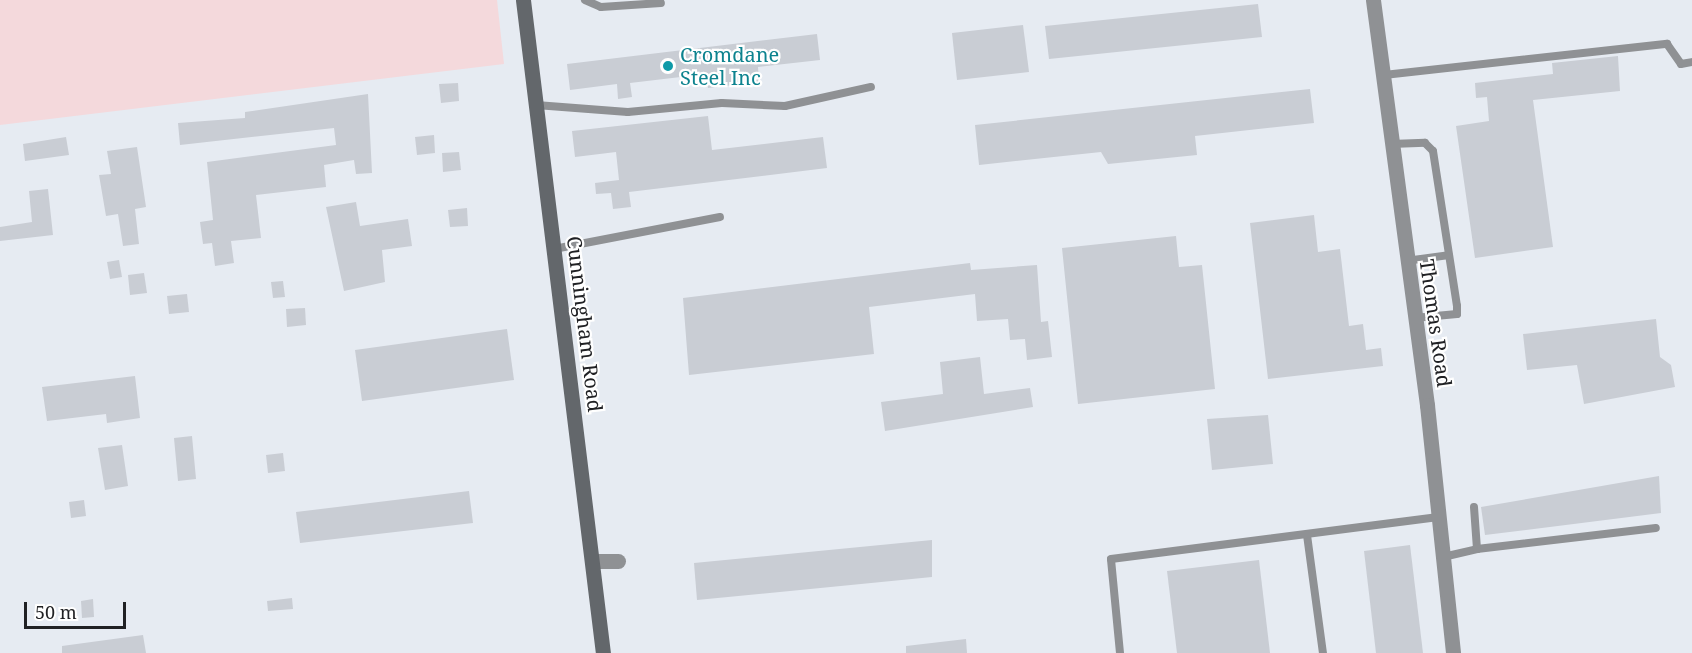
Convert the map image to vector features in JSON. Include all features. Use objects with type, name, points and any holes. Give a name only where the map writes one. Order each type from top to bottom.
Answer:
[{"type":"street","name":"Cunningham Road","points":[[523,0],[603,653]]},
{"type":"street","name":"Thomas Road","points":[[1373,0],[1440,517],[1453,653]]},
{"type":"street","points":[[593,561],[618,561]]},
{"type":"lane","points":[[585,0],[601,7],[661,3]]},
{"type":"lane","points":[[1384,75],[1668,45],[1681,64],[1692,62]]},
{"type":"lane","points":[[536,105],[628,112],[722,103],[785,106],[872,87]]},
{"type":"lane","points":[[1391,144],[1425,143],[1433,151],[1449,255],[1456,314],[1414,318]]},
{"type":"lane","points":[[554,249],[720,218]]},
{"type":"lane","points":[[1406,261],[1449,255]]},
{"type":"lane","points":[[1474,507],[1477,549]]},
{"type":"lane","points":[[1120,653],[1111,559],[1307,536],[1440,517]]},
{"type":"lane","points":[[1443,557],[1477,549],[1656,528]]},
{"type":"lane","points":[[1307,536],[1323,653]]},
{"type":"shaded area","points":[[0,0],[497,0],[504,64],[0,125]]},
{"type":"building","points":[[1258,4],[1262,37],[1049,59],[1045,26]]},
{"type":"building","points":[[1023,25],[1029,72],[957,80],[952,33]]},
{"type":"building","name":"Cromdane Steel Inc","points":[[817,34],[820,60],[758,67],[759,82],[708,88],[706,74],[630,83],[632,97],[618,99],[617,84],[570,90],[567,64]]},
{"type":"building","points":[[1618,56],[1620,91],[1533,100],[1553,247],[1475,258],[1456,126],[1489,121],[1487,97],[1476,98],[1475,83],[1553,74],[1552,63]]},
{"type":"building","points":[[458,83],[459,101],[441,103],[439,84]]},
{"type":"building","points":[[1310,89],[1314,123],[1195,136],[1197,155],[1108,164],[1101,152],[979,165],[975,125]]},
{"type":"building","points":[[368,94],[372,173],[356,174],[354,160],[324,165],[326,187],[256,195],[261,238],[231,241],[234,263],[215,266],[212,243],[203,244],[200,222],[213,220],[207,162],[336,145],[334,128],[180,145],[178,123],[245,118],[245,112]]},
{"type":"building","points":[[708,116],[712,150],[823,137],[827,168],[629,192],[631,207],[613,209],[611,193],[596,194],[595,183],[619,180],[616,152],[575,157],[572,131]]},
{"type":"building","points":[[434,135],[435,153],[417,155],[415,137]]},
{"type":"building","points":[[66,137],[69,155],[25,161],[23,144]]},
{"type":"building","points":[[137,147],[146,207],[135,209],[139,244],[123,246],[118,214],[106,216],[99,175],[111,174],[107,151]]},
{"type":"building","points":[[459,152],[461,170],[443,172],[442,153]]},
{"type":"building","points":[[48,189],[53,235],[0,241],[0,227],[32,222],[29,191]]},
{"type":"building","points":[[356,202],[360,226],[408,219],[412,246],[382,250],[385,282],[344,291],[326,207]]},
{"type":"building","points":[[467,208],[468,226],[450,227],[448,210]]},
{"type":"building","points":[[1314,215],[1318,252],[1340,249],[1349,326],[1363,324],[1366,350],[1381,348],[1383,366],[1268,379],[1250,223]]},
{"type":"building","points":[[1176,236],[1179,267],[1202,265],[1215,389],[1078,404],[1062,248]]},
{"type":"building","points":[[119,260],[122,277],[110,279],[107,262]]},
{"type":"building","points":[[970,263],[971,270],[1037,265],[1041,322],[1048,321],[1052,357],[1027,360],[1025,339],[1010,340],[1008,319],[977,321],[975,294],[869,307],[874,354],[689,375],[683,298]]},
{"type":"building","points":[[144,273],[147,293],[130,295],[128,275]]},
{"type":"building","points":[[283,281],[285,297],[273,298],[271,282]]},
{"type":"building","points":[[187,294],[189,312],[169,314],[167,296]]},
{"type":"building","points":[[305,308],[306,325],[287,327],[286,309]]},
{"type":"building","points":[[1656,319],[1660,357],[1671,365],[1675,387],[1584,404],[1577,365],[1527,370],[1523,334]]},
{"type":"building","points":[[507,329],[514,380],[362,401],[355,350]]},
{"type":"building","points":[[980,357],[984,394],[1030,388],[1033,407],[885,431],[881,402],[943,394],[940,362]]},
{"type":"building","points":[[135,376],[140,418],[107,423],[106,414],[47,421],[42,387]]},
{"type":"building","points":[[1268,415],[1273,464],[1212,470],[1207,419]]},
{"type":"building","points":[[192,436],[196,479],[178,481],[174,438]]},
{"type":"building","points":[[122,445],[128,486],[105,490],[98,448]]},
{"type":"building","points":[[283,453],[285,471],[268,473],[266,455]]},
{"type":"building","points":[[1659,476],[1661,513],[1485,535],[1481,507]]},
{"type":"building","points":[[469,491],[473,523],[300,543],[296,512]]},
{"type":"building","points":[[84,500],[86,516],[71,518],[69,502]]},
{"type":"building","points":[[932,540],[932,577],[697,600],[694,563]]},
{"type":"building","points":[[1410,545],[1423,653],[1376,653],[1364,551]]},
{"type":"building","points":[[1259,560],[1270,653],[1177,653],[1167,571]]},
{"type":"building","points":[[292,598],[293,609],[268,611],[267,601]]},
{"type":"building","points":[[93,599],[94,617],[82,618],[81,601]]},
{"type":"building","points":[[143,635],[146,653],[62,653],[62,646]]},
{"type":"building","points":[[966,639],[967,653],[906,653],[906,646]]},
{"type":"place","name":"Cromdane Steel Inc","points":[[668,66]]}]
